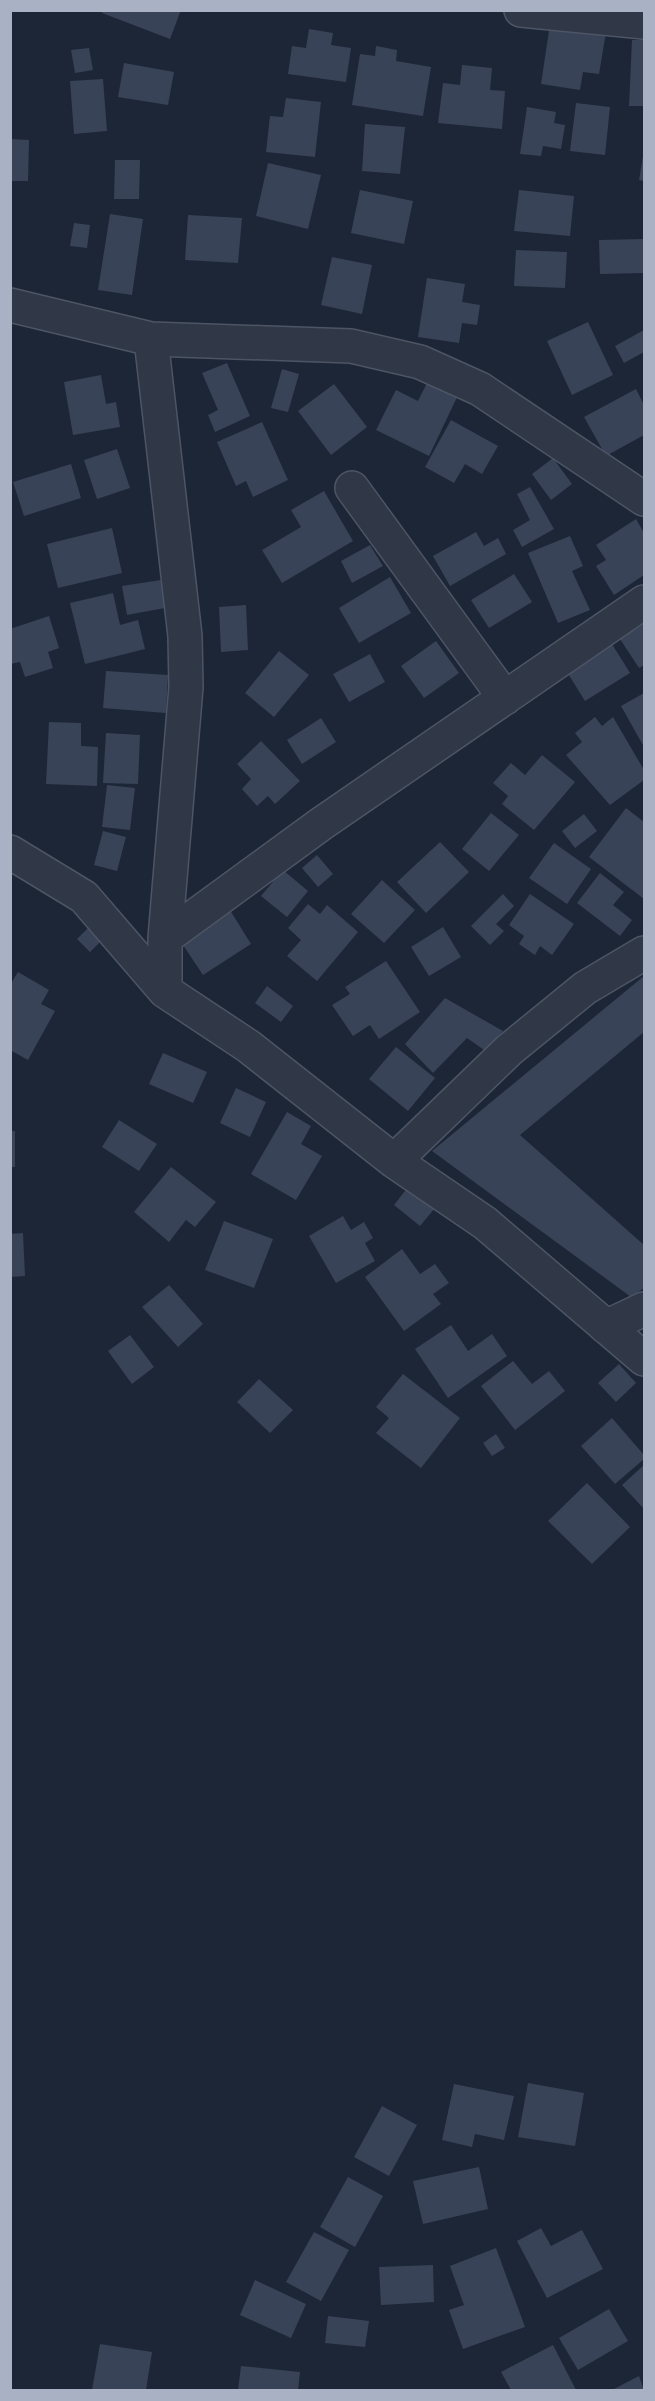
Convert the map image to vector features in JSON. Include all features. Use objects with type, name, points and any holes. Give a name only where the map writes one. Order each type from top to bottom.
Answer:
[{"type":"street","points":[[521,10],[645,22]]},
{"type":"street","points":[[10,305],[151,339],[351,346],[420,362],[480,389],[645,499]]},
{"type":"street","points":[[151,339],[185,636],[186,687],[165,938],[165,991]]},
{"type":"street","points":[[352,488],[505,698]]},
{"type":"street","points":[[165,938],[321,824],[645,602]]},
{"type":"street","points":[[10,852],[84,897],[165,991],[248,1046],[345,1120],[394,1161],[485,1223],[645,1359]]},
{"type":"street","points":[[394,1161],[509,1050],[585,988],[645,952]]},
{"type":"street","points":[[606,1327],[645,1309]]},
{"type":"building","points":[[103,10],[181,10],[170,39],[102,13]]},
{"type":"building","points":[[550,24],[606,32],[599,74],[583,72],[580,90],[541,84]]},
{"type":"building","points":[[309,29],[333,33],[331,45],[351,48],[346,82],[288,74],[292,46],[306,48]]},
{"type":"building","points":[[632,40],[644,40],[644,106],[629,106]]},
{"type":"building","points":[[376,46],[397,50],[396,61],[431,67],[423,116],[352,105],[360,54],[375,56]]},
{"type":"building","points":[[89,48],[93,70],[75,73],[71,50]]},
{"type":"building","points":[[124,63],[174,72],[168,105],[118,97]]},
{"type":"building","points":[[462,65],[492,68],[490,90],[505,91],[502,129],[438,123],[443,83],[460,85]]},
{"type":"building","points":[[103,79],[107,131],[74,134],[70,81]]},
{"type":"building","points":[[286,98],[321,102],[315,157],[266,152],[270,116],[283,117]]},
{"type":"building","points":[[576,103],[610,107],[605,155],[570,151]]},
{"type":"building","points":[[527,107],[556,112],[554,123],[565,125],[561,149],[543,146],[541,156],[520,154]]},
{"type":"building","points":[[365,124],[405,127],[400,174],[362,171]]},
{"type":"building","points":[[10,139],[29,140],[28,181],[10,181]]},
{"type":"building","points":[[644,157],[644,181],[639,180]]},
{"type":"building","points":[[115,160],[140,160],[139,199],[114,199]]},
{"type":"building","points":[[268,163],[321,175],[308,229],[256,216]]},
{"type":"building","points":[[360,190],[413,201],[404,244],[351,233]]},
{"type":"building","points":[[519,190],[574,196],[570,236],[514,231]]},
{"type":"building","points":[[110,214],[143,219],[132,295],[98,290]]},
{"type":"building","points":[[188,215],[242,218],[238,263],[185,260]]},
{"type":"building","points":[[74,223],[90,225],[87,248],[70,246]]},
{"type":"building","points":[[644,239],[644,273],[600,274],[599,240]]},
{"type":"building","points":[[516,250],[567,252],[565,288],[514,286]]},
{"type":"building","points":[[332,257],[372,265],[362,314],[321,305]]},
{"type":"building","points":[[427,278],[465,284],[462,302],[480,305],[477,325],[462,323],[459,343],[418,337]]},
{"type":"building","points":[[588,322],[613,375],[572,395],[547,341]]},
{"type":"building","points":[[644,330],[644,352],[624,363],[615,346]]},
{"type":"building","points":[[227,363],[250,416],[215,432],[208,415],[218,410],[202,373]]},
{"type":"building","points":[[282,369],[299,374],[288,412],[271,408]]},
{"type":"building","points":[[101,375],[106,404],[116,402],[120,427],[73,435],[64,382]]},
{"type":"building","points":[[430,377],[460,391],[429,456],[376,430],[396,390],[418,401]]},
{"type":"building","points":[[334,384],[367,427],[331,455],[298,411]]},
{"type":"building","points":[[636,389],[644,405],[644,435],[606,456],[584,417]]},
{"type":"building","points":[[451,420],[498,446],[482,474],[465,464],[454,483],[425,467]]},
{"type":"building","points":[[262,422],[288,480],[253,497],[246,481],[236,486],[217,442]]},
{"type":"building","points":[[117,449],[130,488],[97,499],[84,460]]},
{"type":"building","points":[[553,458],[572,484],[551,500],[532,474]]},
{"type":"building","points":[[71,464],[81,498],[24,516],[13,482]]},
{"type":"building","points":[[530,487],[554,529],[522,547],[513,530],[530,520],[517,494]]},
{"type":"building","points":[[324,491],[353,541],[282,583],[262,550],[301,527],[291,510]]},
{"type":"building","points":[[636,519],[644,533],[644,575],[614,595],[596,566],[606,560],[596,545]]},
{"type":"building","points":[[112,528],[122,573],[58,588],[47,544]]},
{"type":"building","points":[[476,532],[484,546],[498,538],[506,554],[450,586],[433,556]]},
{"type":"building","points":[[570,536],[583,566],[572,571],[590,610],[558,623],[528,553]]},
{"type":"building","points":[[370,545],[383,566],[352,583],[341,561]]},
{"type":"building","points":[[514,574],[532,602],[489,628],[471,600]]},
{"type":"building","points":[[390,577],[411,613],[359,643],[339,608]]},
{"type":"building","points":[[161,580],[165,608],[127,615],[122,586]]},
{"type":"building","points":[[113,593],[120,625],[138,620],[145,649],[85,664],[70,603]]},
{"type":"building","points":[[246,605],[248,650],[221,652],[219,607]]},
{"type":"building","points":[[49,616],[59,648],[48,652],[53,668],[25,677],[20,662],[10,664],[10,629]]},
{"type":"building","points":[[644,624],[644,665],[639,668],[620,639]]},
{"type":"building","points":[[436,641],[459,673],[424,698],[401,666]]},
{"type":"building","points":[[612,644],[630,673],[585,701],[567,672]]},
{"type":"building","points":[[279,651],[309,675],[274,717],[245,693]]},
{"type":"building","points":[[370,654],[385,682],[349,702],[333,674]]},
{"type":"building","points":[[106,671],[168,675],[166,713],[103,708]]},
{"type":"building","points":[[644,693],[644,747],[621,706]]},
{"type":"building","points":[[595,717],[602,726],[613,717],[644,770],[644,780],[610,805],[566,755],[582,742],[575,733]]},
{"type":"building","points":[[321,718],[336,742],[302,764],[287,740]]},
{"type":"building","points":[[49,722],[81,723],[81,746],[98,747],[97,786],[46,784]]},
{"type":"building","points":[[106,733],[140,735],[138,784],[103,783]]},
{"type":"building","points":[[261,741],[300,781],[275,804],[268,796],[257,806],[242,789],[251,779],[237,764]]},
{"type":"building","points":[[542,755],[575,782],[534,830],[502,804],[508,796],[493,783],[511,763],[525,775]]},
{"type":"building","points":[[107,785],[135,788],[130,830],[102,827]]},
{"type":"building","points":[[626,808],[644,822],[644,899],[589,857]]},
{"type":"building","points":[[491,813],[519,835],[489,871],[462,849]]},
{"type":"building","points":[[584,814],[597,831],[575,848],[562,831]]},
{"type":"building","points":[[103,831],[126,837],[117,871],[94,865]]},
{"type":"building","points":[[440,842],[469,872],[426,913],[397,882]]},
{"type":"building","points":[[554,843],[591,869],[567,904],[529,878]]},
{"type":"building","points":[[317,855],[333,874],[318,887],[302,868]]},
{"type":"building","points":[[283,870],[308,891],[287,917],[261,896]]},
{"type":"building","points":[[600,873],[624,892],[613,905],[632,920],[620,936],[577,903]]},
{"type":"building","points":[[382,880],[415,910],[384,943],[351,914]]},
{"type":"building","points":[[503,894],[514,906],[496,924],[504,931],[490,945],[471,926]]},
{"type":"building","points":[[530,894],[574,924],[552,955],[540,946],[535,955],[519,944],[524,936],[509,925]]},
{"type":"building","points":[[308,904],[320,914],[327,905],[358,932],[317,981],[287,956],[301,940],[288,928]]},
{"type":"building","points":[[228,907],[251,944],[203,975],[179,939]]},
{"type":"building","points":[[89,927],[102,940],[90,952],[77,939]]},
{"type":"building","points":[[443,927],[461,957],[429,976],[411,947]]},
{"type":"building","points":[[386,961],[420,1012],[379,1039],[370,1025],[353,1036],[332,1005],[350,994],[345,987]]},
{"type":"building","points":[[18,972],[49,990],[41,1004],[55,1011],[28,1060],[10,1050],[10,985]]},
{"type":"building","points":[[644,976],[644,1032],[520,1135],[644,1245],[644,1288],[631,1297],[432,1151]]},
{"type":"building","points":[[267,986],[293,1006],[281,1022],[255,1003]]},
{"type":"building","points":[[445,998],[503,1031],[484,1050],[467,1038],[433,1073],[405,1044]]},
{"type":"building","points":[[396,1047],[435,1078],[408,1111],[369,1079]]},
{"type":"building","points":[[163,1053],[207,1072],[193,1103],[149,1084]]},
{"type":"building","points":[[236,1088],[266,1102],[250,1137],[220,1123]]},
{"type":"building","points":[[287,1112],[311,1126],[301,1144],[322,1156],[296,1200],[251,1174]]},
{"type":"building","points":[[119,1120],[157,1144],[139,1171],[102,1147]]},
{"type":"building","points":[[10,1131],[15,1131],[15,1167],[10,1167]]},
{"type":"building","points":[[171,1167],[216,1202],[195,1227],[186,1220],[169,1242],[134,1212]]},
{"type":"building","points":[[408,1187],[435,1208],[420,1226],[394,1205]]},
{"type":"building","points":[[343,1216],[351,1230],[364,1222],[373,1238],[365,1243],[375,1261],[336,1283],[309,1236]]},
{"type":"building","points":[[224,1221],[273,1239],[254,1288],[205,1270]]},
{"type":"building","points":[[23,1233],[25,1276],[10,1277],[10,1234]]},
{"type":"building","points":[[402,1249],[420,1274],[435,1264],[449,1283],[433,1294],[441,1304],[404,1331],[365,1277]]},
{"type":"building","points":[[169,1285],[203,1324],[178,1347],[142,1307]]},
{"type":"building","points":[[451,1325],[468,1351],[492,1334],[507,1356],[448,1398],[415,1349]]},
{"type":"building","points":[[130,1335],[154,1367],[132,1384],[108,1351]]},
{"type":"building","points":[[513,1361],[532,1384],[549,1371],[565,1391],[515,1430],[481,1386]]},
{"type":"building","points":[[619,1364],[636,1383],[616,1402],[598,1383]]},
{"type":"building","points":[[403,1374],[460,1418],[421,1468],[376,1433],[389,1418],[376,1407]]},
{"type":"building","points":[[259,1379],[293,1410],[270,1433],[237,1402]]},
{"type":"building","points":[[612,1418],[644,1455],[644,1459],[615,1484],[581,1446]]},
{"type":"building","points":[[496,1434],[505,1448],[492,1456],[483,1443]]},
{"type":"building","points":[[644,1465],[644,1509],[622,1485]]},
{"type":"building","points":[[587,1483],[630,1527],[592,1564],[548,1521]]},
{"type":"building","points":[[528,2083],[584,2093],[575,2146],[518,2137]]},
{"type":"building","points":[[454,2084],[514,2096],[504,2140],[475,2134],[472,2147],[442,2140]]},
{"type":"building","points":[[382,2106],[417,2125],[389,2176],[354,2157]]},
{"type":"building","points":[[479,2167],[488,2209],[423,2224],[413,2181]]},
{"type":"building","points":[[348,2177],[383,2196],[355,2247],[320,2227]]},
{"type":"building","points":[[541,2228],[551,2246],[582,2230],[603,2269],[547,2298],[517,2241]]},
{"type":"building","points":[[314,2232],[349,2250],[321,2301],[286,2282]]},
{"type":"building","points":[[496,2248],[525,2327],[463,2349],[449,2310],[464,2305],[450,2266]]},
{"type":"building","points":[[433,2265],[434,2302],[381,2305],[379,2267]]},
{"type":"building","points":[[255,2280],[306,2304],[291,2338],[240,2315]]},
{"type":"building","points":[[609,2309],[628,2341],[578,2370],[559,2338]]},
{"type":"building","points":[[328,2316],[369,2321],[365,2347],[325,2343]]},
{"type":"building","points":[[100,2344],[152,2352],[146,2390],[92,2390]]},
{"type":"building","points":[[553,2345],[576,2390],[511,2390],[501,2372]]},
{"type":"building","points":[[241,2366],[300,2372],[298,2390],[238,2390]]},
{"type":"building","points":[[639,2376],[644,2390],[612,2390]]}]
